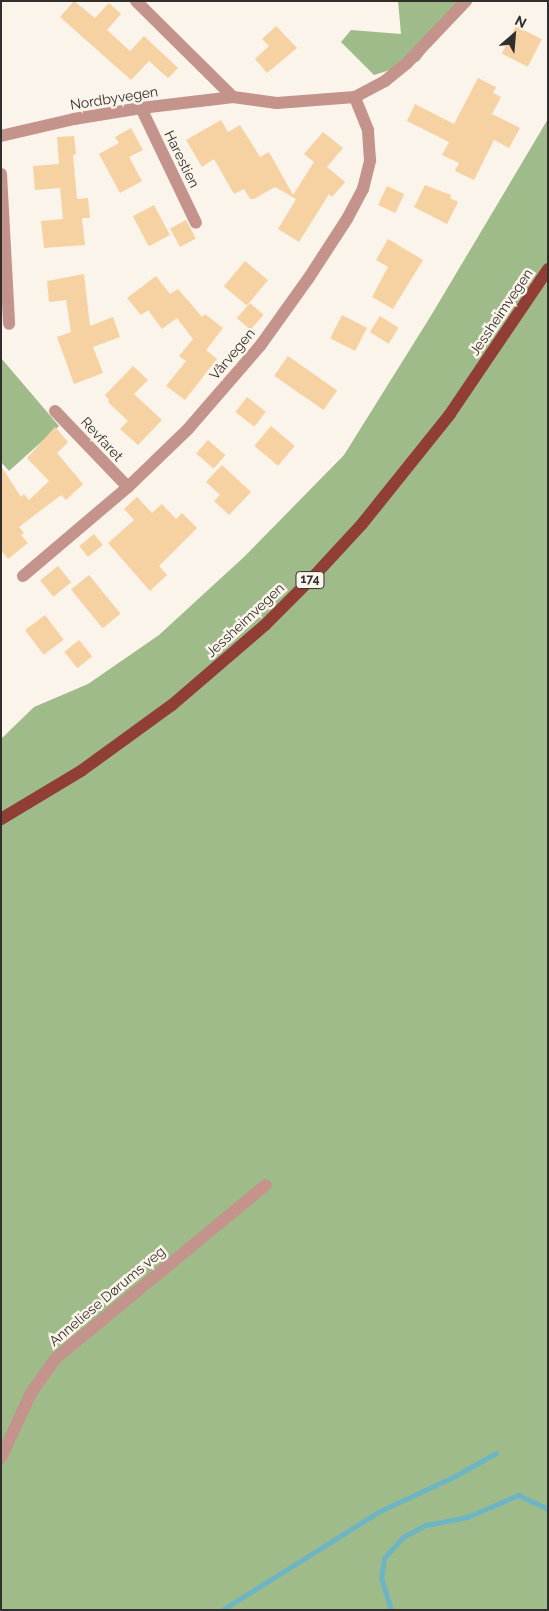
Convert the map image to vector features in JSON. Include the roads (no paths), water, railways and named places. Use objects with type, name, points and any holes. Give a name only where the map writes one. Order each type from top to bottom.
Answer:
[{"type":"main road","name":"Jessheimvegen","points":[[1,819],[81,771],[172,705],[264,625],[315,575],[362,524],[450,414],[548,269]]},
{"type":"street","points":[[136,1],[233,97]]},
{"type":"street","name":"Nordbyvegen","points":[[1,136],[74,119],[141,108],[233,97],[278,103],[355,97],[385,81],[407,62],[466,1]]},
{"type":"street","name":"Vårvegen","points":[[23,576],[128,487],[188,429],[260,346],[347,219],[363,189],[370,160],[368,130],[355,97]]},
{"type":"street","name":"Harestien","points":[[141,108],[196,223]]},
{"type":"street","points":[[1,174],[10,324]]},
{"type":"street","name":"Revfaret","points":[[55,411],[128,487]]},
{"type":"street","name":"Anneliese Dørums veg","points":[[1,1458],[31,1393],[56,1358],[266,1185]]},
{"type":"waterway","points":[[222,1610],[380,1511],[455,1476],[496,1453]]},
{"type":"waterway","points":[[391,1610],[381,1578],[384,1558],[403,1537],[426,1525],[467,1517],[518,1495],[548,1509]]}]
